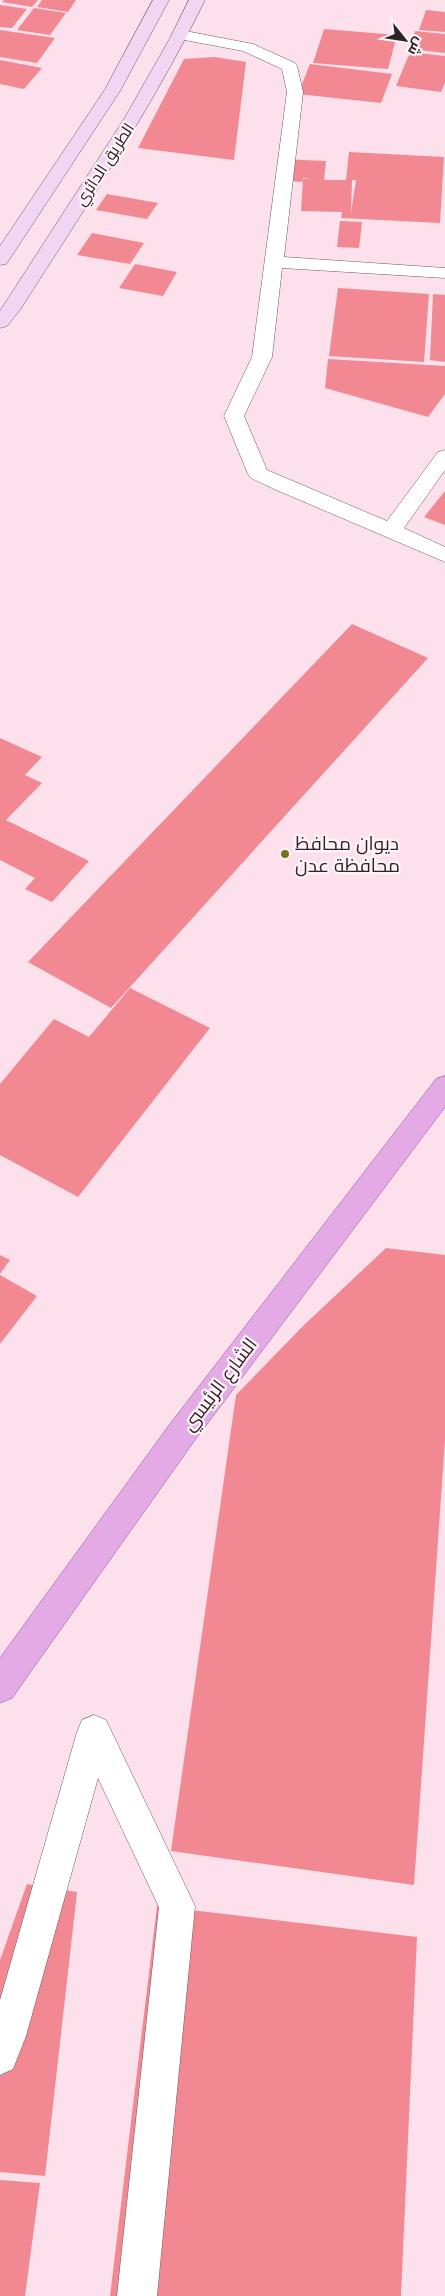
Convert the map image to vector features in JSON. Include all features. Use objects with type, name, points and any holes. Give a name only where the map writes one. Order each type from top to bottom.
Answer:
[{"type":"main road","name":"الطريق الدائري","points":[[0,260],[112,92],[160,0]]},
{"type":"main road","name":"الطريق الدائري","points":[[0,322],[11,310],[140,108],[197,0]]},
{"type":"main road","name":"الشارع الرئيسي","points":[[0,1686],[181,1434],[445,1087]]},
{"type":"street","points":[[180,35],[247,47],[289,66],[296,92],[262,356],[234,416],[258,474],[311,499],[392,529],[445,555]]},
{"type":"street","points":[[274,262],[445,273]]},
{"type":"street","points":[[392,529],[445,456]]},
{"type":"street","points":[[0,2056],[8,2036],[94,1732],[177,1906],[137,2296]]},
{"type":"building","points":[[4,0],[38,0],[32,7],[2,2]]},
{"type":"building","points":[[42,0],[76,0],[68,12],[37,7]]},
{"type":"building","points":[[0,5],[27,9],[12,28],[0,27]]},
{"type":"building","points":[[34,8],[66,13],[50,35],[17,30]]},
{"type":"building","points":[[426,10],[445,12],[445,32],[419,30]]},
{"type":"building","points":[[324,29],[397,35],[388,69],[313,63]]},
{"type":"building","points":[[0,30],[55,38],[37,63],[0,57]]},
{"type":"building","points":[[415,31],[445,34],[445,53],[408,49]]},
{"type":"building","points":[[410,52],[445,56],[445,83],[441,92],[396,86]]},
{"type":"building","points":[[215,57],[246,62],[234,160],[138,148],[184,59]]},
{"type":"building","points":[[0,60],[42,68],[24,89],[0,84]]},
{"type":"building","points":[[310,64],[392,74],[381,103],[298,94]]},
{"type":"building","points":[[349,152],[444,157],[440,223],[341,218],[342,212],[301,211],[303,179],[310,179],[303,178],[302,182],[277,180],[280,159],[326,161],[324,180],[346,180]],"holes":[[[352,180],[356,180],[351,213]]]},
{"type":"building","points":[[107,194],[158,203],[147,219],[96,210]]},
{"type":"building","points":[[340,221],[362,222],[359,248],[337,247]]},
{"type":"building","points":[[92,233],[144,243],[130,264],[77,255]]},
{"type":"building","points":[[135,264],[177,272],[163,296],[119,288]]},
{"type":"building","points":[[338,288],[429,294],[424,362],[329,356]]},
{"type":"building","points":[[433,294],[445,295],[445,362],[430,360]]},
{"type":"building","points":[[328,359],[445,366],[445,394],[428,417],[325,388]]},
{"type":"building","points":[[445,491],[445,525],[424,517]]},
{"type":"building","points":[[352,624],[428,658],[111,1008],[28,962]]},
{"type":"building","points":[[0,738],[42,757],[25,775],[42,783],[6,820],[89,861],[52,902],[25,889],[35,878],[0,860]]},
{"type":"building","points":[[130,988],[210,1028],[78,1197],[0,1155],[0,1084],[54,1019],[89,1037]]},
{"type":"building","points":[[386,1248],[445,1255],[445,1440],[414,1885],[171,1851],[236,1395],[303,1326]]},
{"type":"building","points":[[0,1255],[10,1260],[0,1274]]},
{"type":"building","points":[[0,1275],[37,1296],[0,1344]]},
{"type":"building","points":[[27,1884],[77,1892],[45,2176],[0,2172],[0,1960]]},
{"type":"building","points":[[157,1906],[417,1937],[401,2296],[110,2296]]},
{"type":"building","points":[[0,2180],[40,2183],[25,2296],[0,2296]]},
{"type":"place","name":"ديوان محافظ محافظة عدن","points":[[285,854]]}]
